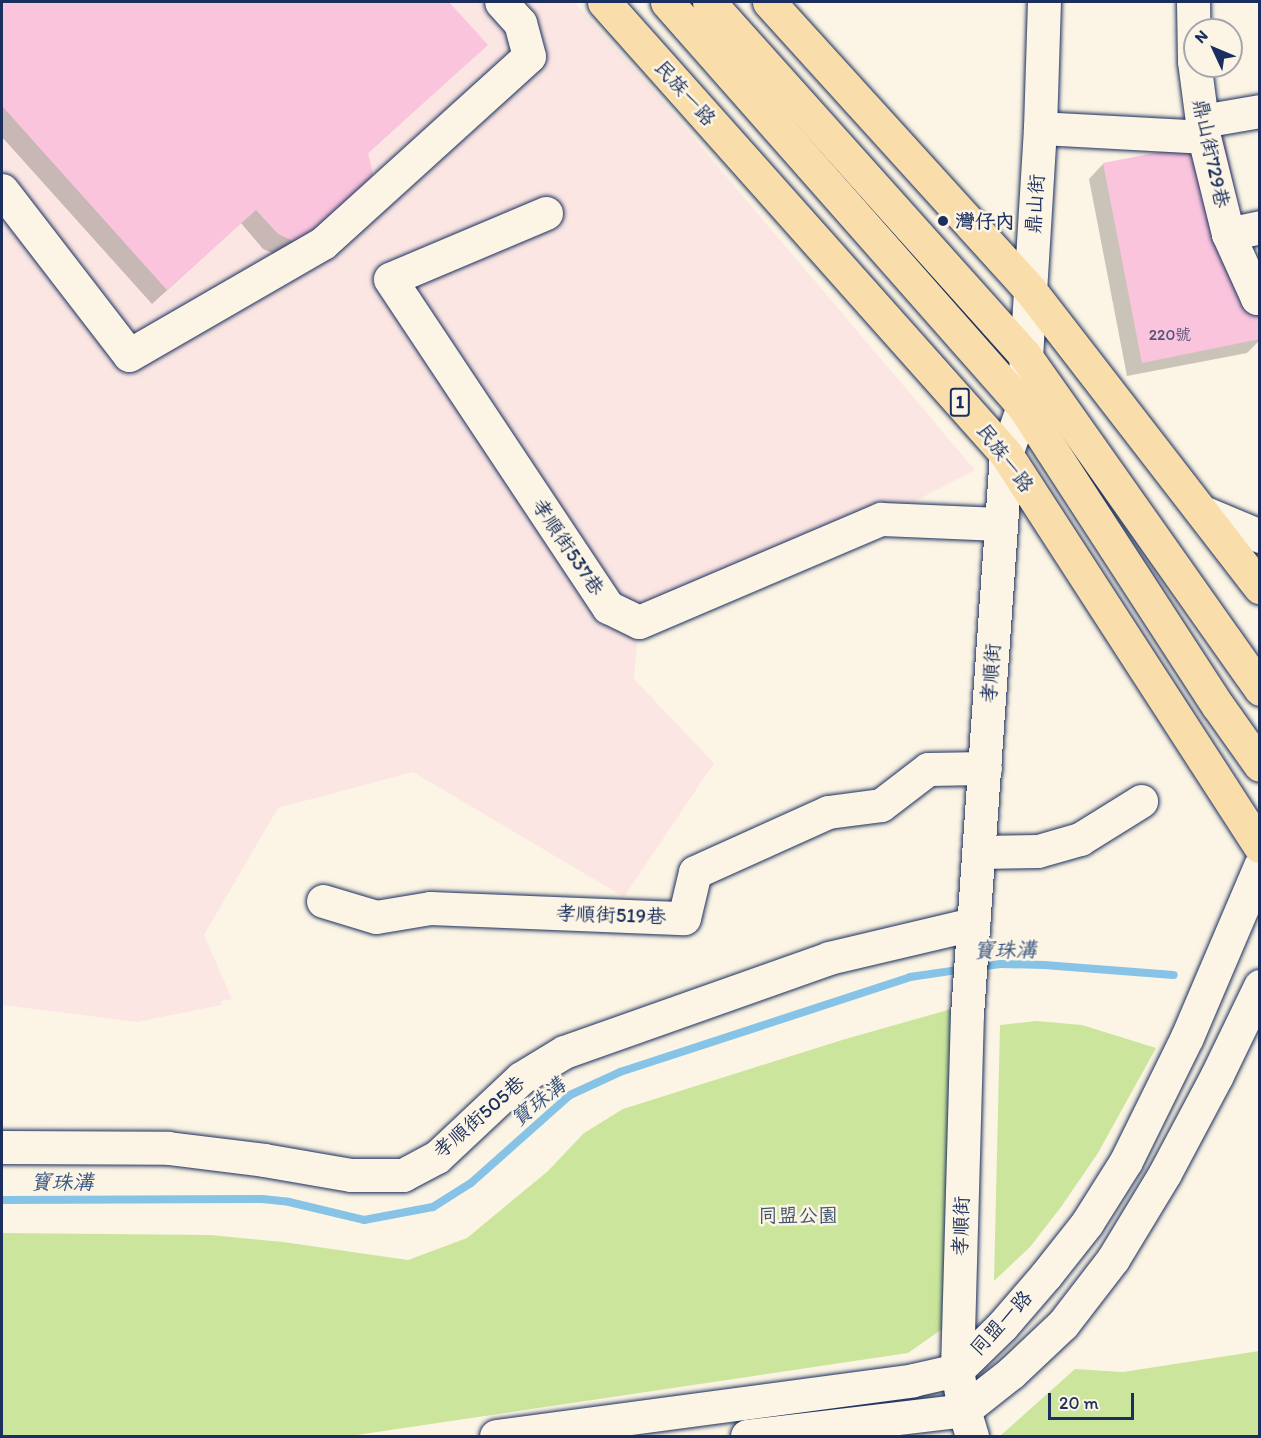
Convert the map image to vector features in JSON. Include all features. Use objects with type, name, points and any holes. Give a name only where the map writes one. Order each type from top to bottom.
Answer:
[{"type":"main road","name":"民族一路","points":[[604,2],[1006,454],[1260,846]]},
{"type":"main road","name":"民族一路","points":[[667,2],[1023,405],[1218,706],[1260,765]]},
{"type":"main road","points":[[709,2],[1024,354],[1260,689]]},
{"type":"main road","points":[[769,2],[1030,290],[1260,588]]},
{"type":"street","points":[[2,190],[129,355],[323,243],[529,56],[520,23],[501,2]]},
{"type":"street","name":"鼎山街","points":[[1023,405],[1024,354],[1040,128],[1044,2]]},
{"type":"street","name":"鼎山街729巷","points":[[1193,2],[1194,61],[1203,129],[1228,234],[1258,297]]},
{"type":"street","points":[[1040,128],[1203,129],[1260,111]]},
{"type":"street","name":"孝順街537巷","points":[[546,213],[390,279],[608,607],[639,622],[881,519],[1001,524]]},
{"type":"street","points":[[1228,234],[1260,227]]},
{"type":"street","name":"孝順街","points":[[968,1423],[957,1370],[967,1014],[1006,454],[1023,405]]},
{"type":"street","points":[[1203,512],[1260,536]]},
{"type":"street","name":"孝順街519巷","points":[[323,901],[376,917],[430,908],[684,918],[695,872],[828,812],[881,805],[928,769],[985,768]]},
{"type":"street","points":[[978,852],[1038,851],[1080,839],[1141,801]]},
{"type":"street","name":"同盟一路","points":[[496,1437],[913,1380],[957,1370],[1002,1326],[1046,1275],[1087,1224],[1126,1161],[1187,1037],[1260,866]]},
{"type":"street","name":"孝順街505巷","points":[[2,1147],[168,1148],[264,1160],[351,1175],[403,1175],[437,1157],[521,1078],[564,1052],[829,958],[972,933]]},
{"type":"street","name":"同盟一路","points":[[968,1423],[1011,1373],[1063,1324],[1113,1259],[1165,1173],[1217,1075],[1260,986]]},
{"type":"street","points":[[747,1437],[968,1423]]},
{"type":"shaded area","points":[[2,2],[574,2],[654,91],[975,470],[881,519],[639,622],[634,679],[714,763],[624,897],[413,772],[278,808],[204,935],[232,999],[221,1001],[222,1005],[137,1022],[2,1005]]},
{"type":"green space","name":"同盟公園","points":[[962,1006],[945,1327],[908,1353],[350,1436],[2,1436],[2,1233],[211,1235],[283,1242],[408,1260],[467,1238],[548,1171],[584,1133],[623,1109],[842,1040]]},
{"type":"green space","points":[[1036,1021],[1082,1025],[1156,1048],[1098,1153],[1061,1207],[1030,1247],[994,1281],[1000,1025]]},
{"type":"green space","points":[[1259,1351],[1259,1436],[1000,1436],[1075,1369],[1123,1372]]},
{"type":"building","points":[[2,2],[449,2],[488,45],[368,153],[373,173],[366,200],[297,243],[278,234],[256,210],[167,290],[2,106]]},
{"type":"building","points":[[1225,139],[1260,317],[1260,339],[1142,363],[1103,163]]},
{"type":"waterway","name":"寶珠溝","points":[[977,967],[1001,964],[1044,965],[1174,975]]},
{"type":"waterway","name":"寶珠溝","points":[[2,1200],[262,1199],[289,1202],[364,1220],[433,1207],[471,1183],[570,1095],[620,1072],[910,977],[965,969]]},
{"type":"place","name":"灣仔內","points":[[943,221]]}]
